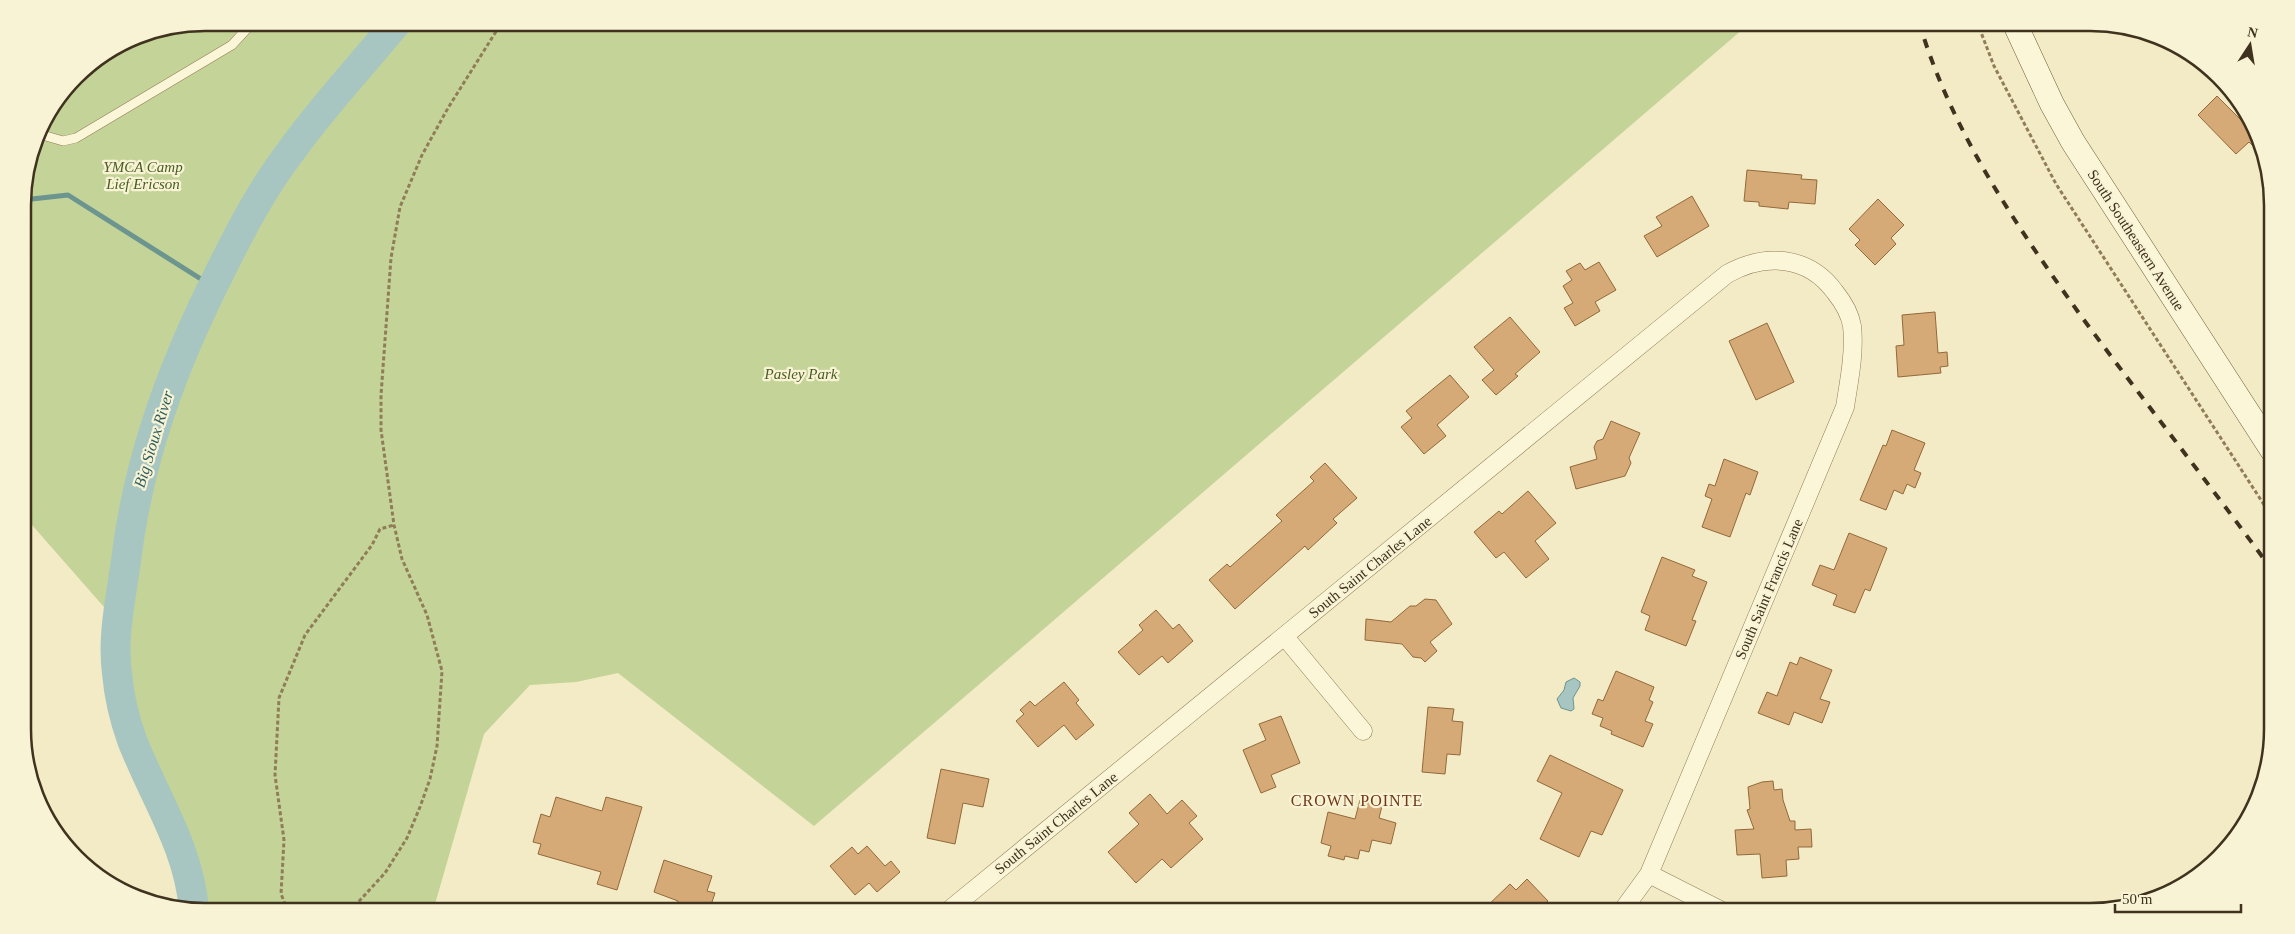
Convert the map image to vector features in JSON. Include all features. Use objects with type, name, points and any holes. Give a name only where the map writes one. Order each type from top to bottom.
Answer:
[{"type":"main road","name":"South Southeastern Avenue","points":[[2018,31],[2052,104],[2073,142],[2264,438]]},
{"type":"street","name":"South Saint Charles Lane","points":[[958,903],[1726,274],[1743,265],[1766,261],[1787,261],[1807,266]]},
{"type":"street","name":"South Saint Francis Lane","points":[[1628,902],[1649,874],[1845,407],[1851,366],[1852,326],[1844,304],[1832,287],[1820,274],[1807,266]]},
{"type":"street","points":[[1285,637],[1363,731]]},
{"type":"street","points":[[1649,874],[1705,902]]},
{"type":"lane","points":[[46,136],[63,141],[76,138],[232,45],[244,32]]},
{"type":"path","points":[[1980,31],[1994,66],[2056,184],[2264,505]]},
{"type":"path","points":[[358,903],[385,873],[407,838],[430,779],[437,746],[442,671],[428,615],[402,559],[394,525],[381,430],[381,394],[390,258],[400,207],[426,147],[496,32]]},
{"type":"path","points":[[284,903],[281,894],[284,840],[275,775],[279,698],[305,635],[372,545],[380,529],[394,525]]},
{"type":"green space","name":"Pasley Park","points":[[1740,31],[814,826],[618,673],[576,682],[530,685],[484,734],[435,903],[193,902],[185,864],[127,725],[118,682],[116,653],[118,623],[31,524],[32,194],[37,160],[49,128],[67,99],[91,75],[128,49],[172,35],[194,32]]},
{"type":"water","points":[[1574,678],[1580,682],[1580,686],[1573,698],[1574,709],[1571,711],[1561,708],[1557,699],[1564,690],[1566,682]]},
{"type":"building","points":[[2217,96],[2241,120],[2252,145],[2249,142],[2236,154],[2198,115]]},
{"type":"building","points":[[1747,170],[1802,175],[1801,179],[1817,180],[1815,204],[1789,202],[1788,209],[1759,206],[1759,202],[1744,201]]},
{"type":"building","points":[[1692,196],[1709,226],[1657,257],[1644,236],[1662,226],[1656,217]]},
{"type":"building","points":[[1878,199],[1904,225],[1891,238],[1896,244],[1875,265],[1855,245],[1860,240],[1849,229]]},
{"type":"building","points":[[1599,262],[1616,290],[1595,302],[1600,311],[1575,326],[1564,308],[1573,303],[1563,286],[1572,280],[1566,271],[1580,263],[1585,270]]},
{"type":"building","points":[[1935,312],[1938,353],[1947,352],[1948,366],[1940,367],[1941,373],[1898,377],[1896,346],[1904,345],[1902,315]]},
{"type":"building","points":[[1510,317],[1540,352],[1515,374],[1518,376],[1496,395],[1482,380],[1494,370],[1474,347]]},
{"type":"building","points":[[1767,323],[1794,382],[1756,400],[1729,341]]},
{"type":"building","points":[[1450,375],[1469,397],[1437,425],[1446,436],[1424,454],[1401,427],[1412,418],[1406,411]]},
{"type":"building","points":[[1611,421],[1640,433],[1629,458],[1631,463],[1625,476],[1576,489],[1570,467],[1597,459],[1594,447],[1597,441],[1603,439]]},
{"type":"building","points":[[1892,430],[1925,443],[1914,470],[1921,473],[1915,488],[1907,484],[1903,494],[1894,490],[1886,510],[1860,500],[1883,445],[1886,446]]},
{"type":"building","points":[[1724,459],[1758,472],[1750,495],[1746,493],[1730,537],[1702,527],[1712,499],[1705,496],[1709,484],[1715,486]]},
{"type":"building","points":[[1325,463],[1357,498],[1333,519],[1337,523],[1308,550],[1305,546],[1235,609],[1209,580],[1227,564],[1230,567],[1282,521],[1276,515],[1314,481],[1310,477]]},
{"type":"building","points":[[1528,491],[1556,523],[1535,541],[1549,559],[1526,578],[1504,552],[1496,558],[1474,532],[1499,511],[1502,514]]},
{"type":"building","points":[[1849,533],[1887,548],[1870,591],[1865,589],[1855,613],[1833,605],[1837,595],[1812,585],[1820,565],[1834,570]]},
{"type":"building","points":[[1662,557],[1695,570],[1692,576],[1707,582],[1692,620],[1696,621],[1686,646],[1645,630],[1650,616],[1641,612]]},
{"type":"building","points":[[1425,599],[1436,600],[1452,624],[1430,642],[1437,651],[1425,662],[1421,658],[1413,657],[1402,644],[1365,640],[1366,619],[1391,622],[1410,606],[1416,606]]},
{"type":"building","points":[[1156,610],[1173,629],[1179,624],[1193,641],[1168,663],[1162,656],[1139,675],[1118,652],[1143,630],[1139,625]]},
{"type":"building","points":[[1800,657],[1832,670],[1820,699],[1830,702],[1822,723],[1794,712],[1789,725],[1758,713],[1767,692],[1777,696],[1790,662],[1797,665]]},
{"type":"building","points":[[1616,671],[1654,687],[1649,700],[1653,702],[1645,721],[1653,724],[1643,747],[1611,734],[1612,731],[1600,726],[1603,718],[1592,714],[1598,699],[1603,701]]},
{"type":"building","points":[[1064,682],[1079,700],[1076,703],[1094,725],[1076,740],[1064,725],[1038,747],[1016,721],[1024,714],[1020,710],[1030,701],[1035,706]]},
{"type":"building","points":[[1428,707],[1454,709],[1452,721],[1463,722],[1460,755],[1447,754],[1445,774],[1422,772]]},
{"type":"building","points":[[1281,716],[1300,763],[1271,775],[1276,787],[1261,793],[1243,750],[1266,740],[1259,724]]},
{"type":"building","points":[[1550,755],[1623,790],[1602,835],[1591,831],[1579,857],[1540,839],[1562,793],[1537,781]]},
{"type":"building","points":[[941,769],[989,779],[983,807],[963,803],[955,844],[927,838]]},
{"type":"building","points":[[1773,781],[1774,790],[1782,789],[1783,800],[1790,821],[1795,821],[1795,830],[1811,829],[1812,847],[1798,847],[1799,859],[1786,860],[1787,876],[1762,878],[1760,854],[1737,855],[1735,830],[1754,829],[1747,810],[1750,809],[1748,787],[1762,782]]},
{"type":"building","points":[[1150,794],[1167,814],[1182,800],[1197,816],[1189,823],[1203,839],[1171,868],[1162,859],[1136,883],[1108,852],[1139,824],[1129,813]]},
{"type":"building","points":[[556,797],[602,811],[606,797],[642,807],[617,890],[597,884],[601,872],[538,854],[541,844],[533,842],[541,814],[550,817]]},
{"type":"building","points":[[1360,800],[1382,806],[1379,818],[1396,823],[1391,844],[1372,840],[1369,852],[1360,850],[1358,859],[1345,856],[1344,860],[1328,856],[1331,846],[1321,843],[1328,812],[1355,819]]},
{"type":"building","points":[[867,846],[885,866],[891,861],[900,872],[877,892],[869,883],[855,895],[830,866],[852,847],[858,854]]},
{"type":"building","points":[[664,860],[712,876],[707,891],[715,893],[712,903],[677,903],[678,901],[654,892]]},
{"type":"building","points":[[1527,879],[1548,901],[1491,902],[1510,884],[1516,890]]},
{"type":"waterway","name":"Big Sioux River","points":[[193,902],[191,887],[178,844],[132,740],[122,707],[118,682],[116,659],[118,617],[139,486],[160,413],[187,343],[202,308],[252,211],[270,180],[303,134],[389,32]]},
{"type":"waterway","points":[[32,199],[68,195],[212,286]]},
{"type":"railway","points":[[1922,31],[1932,62],[1967,139],[2010,212],[2081,316],[2264,559]]},
{"type":"district","name":"CROWN POINTE","points":[[1357,800]]},
{"type":"park label","name":"YMCA Camp Lief Ericson","points":[[143,176]]}]
